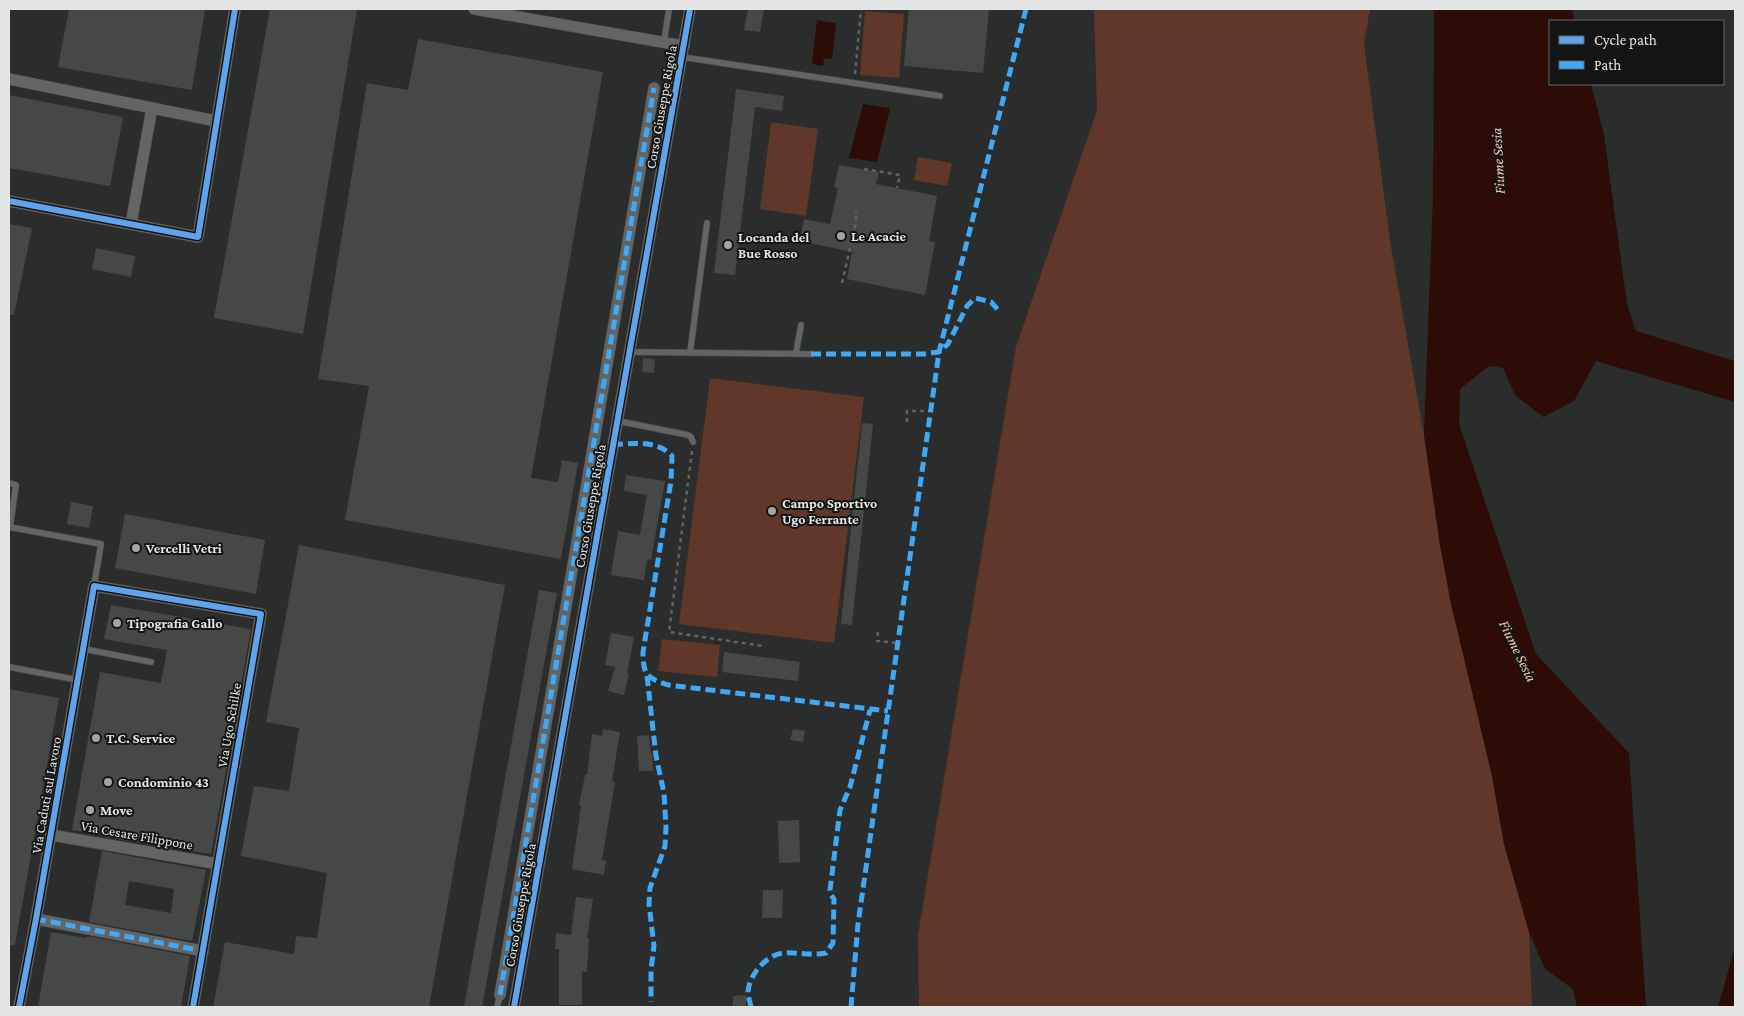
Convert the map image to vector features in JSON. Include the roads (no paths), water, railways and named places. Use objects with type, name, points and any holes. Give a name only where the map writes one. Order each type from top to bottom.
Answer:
[{"type":"street","points":[[9,201],[198,237],[235,9]]},
{"type":"street","points":[[474,9],[664,42],[683,52]]},
{"type":"street","name":"Corso Giuseppe Rigola","points":[[514,1007],[690,9]]},
{"type":"street","points":[[9,80],[216,121]]},
{"type":"street","points":[[500,995],[654,88]]},
{"type":"street","points":[[131,224],[152,108]]},
{"type":"street","name":"Via Caduti sul Lavoro","points":[[19,1007],[94,586]]},
{"type":"street","name":"Via Ugo Schilke","points":[[94,586],[261,614],[193,1007]]},
{"type":"street","name":"Via Cesare Filippone","points":[[51,835],[218,864]]},
{"type":"street","points":[[36,919],[203,951]]},
{"type":"lane","points":[[664,42],[669,9]]},
{"type":"lane","points":[[683,52],[854,83],[940,96]]},
{"type":"lane","points":[[690,353],[707,223]]},
{"type":"lane","points":[[796,353],[801,325]]},
{"type":"lane","points":[[630,352],[811,354]]},
{"type":"lane","points":[[618,421],[688,435],[693,442]]},
{"type":"lane","points":[[9,483],[16,485],[9,527],[101,544],[94,586]]},
{"type":"lane","points":[[84,649],[151,662]]},
{"type":"lane","points":[[9,667],[78,680]]},
{"type":"lane","points":[[497,1007],[500,995]]},
{"type":"water","name":"Fiume Sesia","points":[[1434,9],[1572,9],[1575,20],[1549,20],[1549,85],[1591,85],[1604,135],[1627,304],[1636,331],[1735,361],[1735,402],[1596,361],[1574,401],[1543,417],[1515,395],[1503,368],[1489,366],[1460,389],[1459,424],[1536,654],[1629,753],[1646,1007],[1577,1007],[1573,989],[1545,969],[1529,932],[1504,844],[1492,776],[1451,604],[1440,545],[1424,435],[1433,196]]},
{"type":"water","points":[[817,20],[836,23],[832,59],[824,58],[823,66],[812,64]]},
{"type":"water","points":[[863,104],[890,108],[877,162],[849,158]]},
{"type":"water","points":[[1735,947],[1735,1007],[1718,1007]]},
{"type":"place","name":"Le Acacie","points":[[841,236]]},
{"type":"place","name":"Locanda del Bue Rosso","points":[[728,245]]},
{"type":"place","name":"Campo Sportivo Ugo Ferrante","points":[[772,511]]},
{"type":"place","name":"Vercelli Vetri","points":[[136,548]]},
{"type":"place","name":"Tipografia Gallo","points":[[117,623]]},
{"type":"place","name":"T.C. Service","points":[[96,738]]},
{"type":"place","name":"Condominio 43","points":[[108,782]]},
{"type":"place","name":"Move","points":[[90,810]]}]
